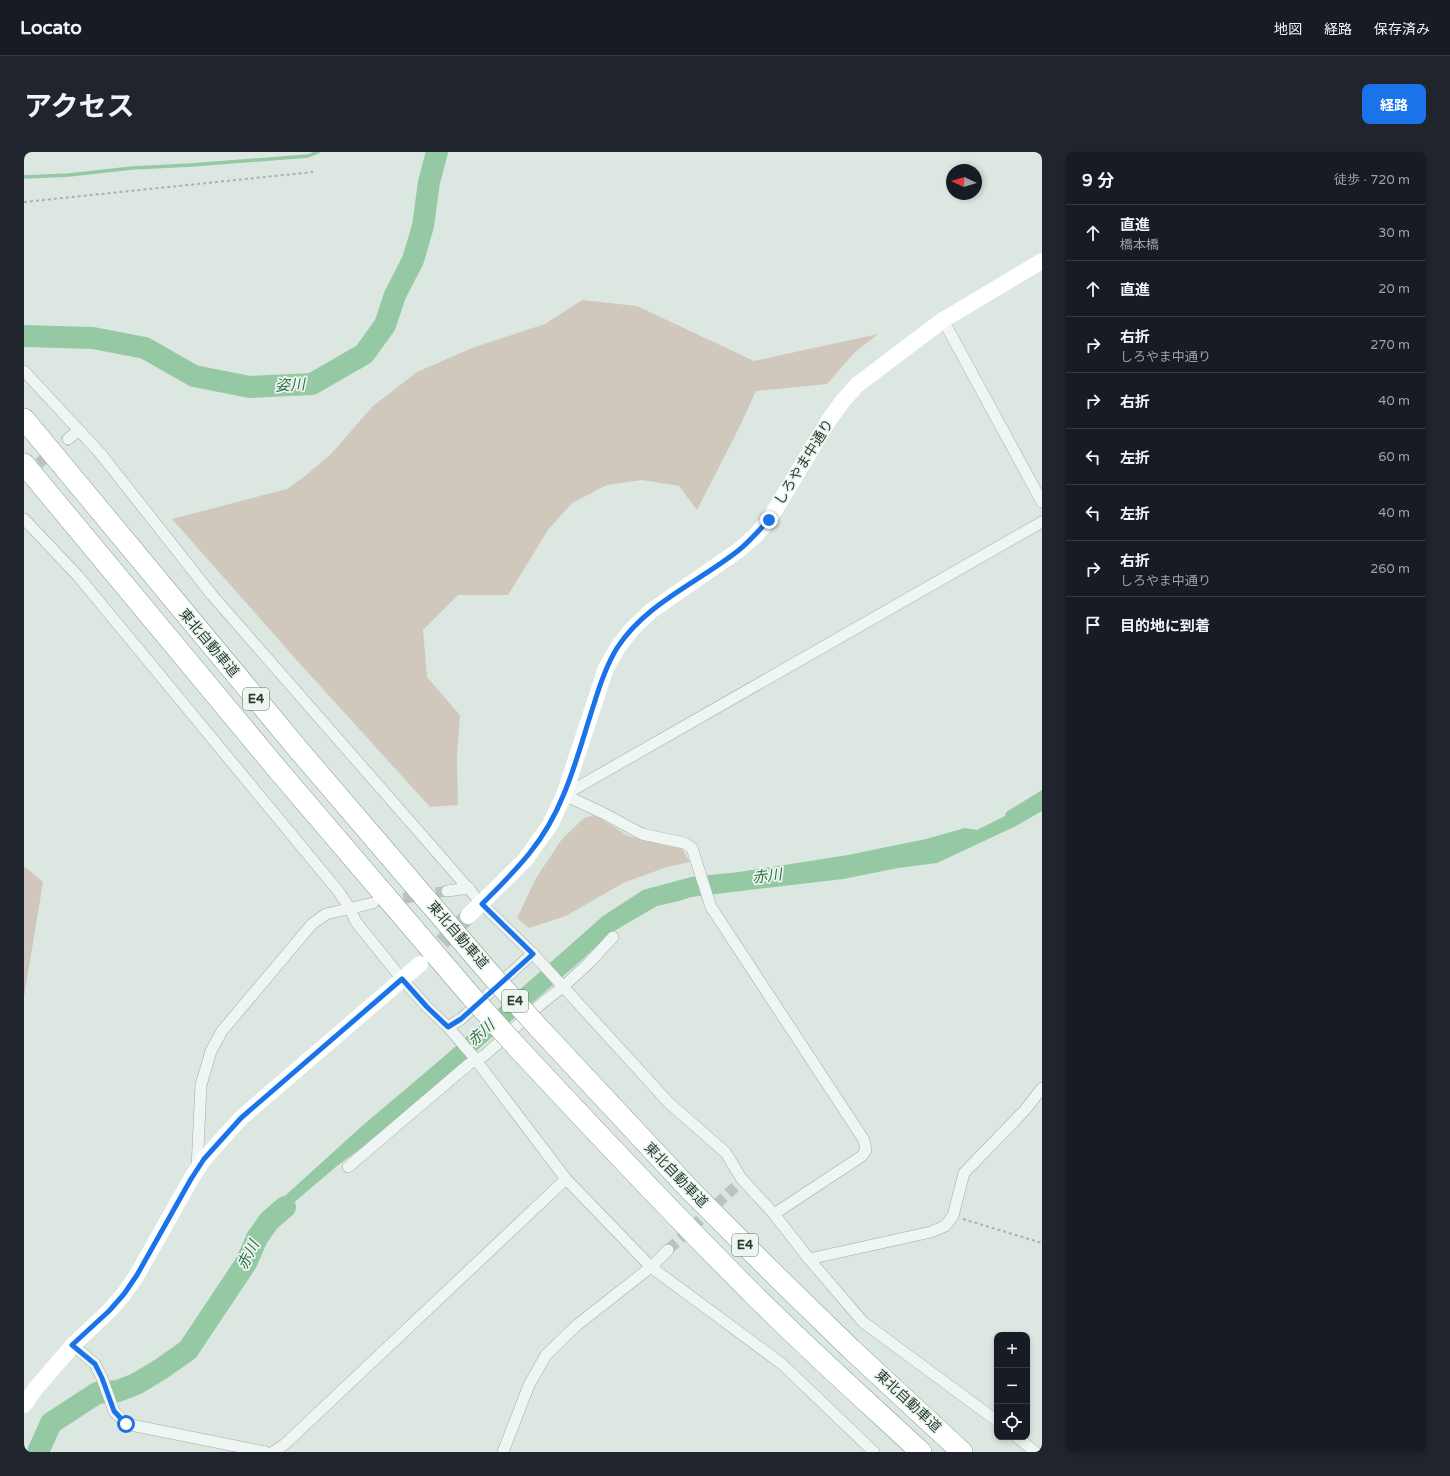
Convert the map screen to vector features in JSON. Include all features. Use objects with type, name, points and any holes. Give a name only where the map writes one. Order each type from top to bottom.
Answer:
[{"type":"highway","name":"東北自動車道","points":[[24,418],[297,748],[492,976],[538,1027],[691,1191],[762,1263],[851,1349],[962,1452]]},
{"type":"highway","name":"東北自動車道","points":[[24,464],[273,764],[470,995],[516,1046],[664,1204],[755,1296],[836,1375],[921,1452]]},
{"type":"street","name":"しろやま中通り","points":[[468,916],[482,904],[525,860],[550,825],[564,795],[606,668],[618,647],[632,629],[651,611],[739,550],[755,536],[769,520],[829,420],[857,385],[943,320],[1042,260]]},
{"type":"street","points":[[943,320],[1042,502]]},
{"type":"street","points":[[24,371],[100,453],[212,595],[482,904],[535,955],[669,1103],[726,1153],[738,1183],[774,1214],[809,1259],[863,1322],[994,1418]]},
{"type":"street","points":[[68,439],[79,430]]},
{"type":"street","points":[[24,518],[78,576],[339,892],[356,922],[402,979],[427,1007],[448,1027],[474,1058],[566,1179],[651,1267],[782,1364],[874,1452]]},
{"type":"street","points":[[564,795],[1042,522]]},
{"type":"street","points":[[564,795],[603,813],[642,834],[684,843],[692,848],[711,906],[864,1140],[866,1150],[862,1156],[774,1214]]},
{"type":"street","points":[[447,891],[469,888]]},
{"type":"street","points":[[197,1171],[201,1085],[211,1051],[222,1030],[312,924],[326,914],[373,903]]},
{"type":"street","points":[[348,1168],[469,1064],[474,1058],[484,1055],[590,962],[613,937]]},
{"type":"street","points":[[448,1027],[461,1019],[535,955]]},
{"type":"street","points":[[24,1405],[36,1388],[72,1345],[109,1311],[124,1294],[137,1275],[204,1159],[241,1118],[420,964]]},
{"type":"street","points":[[809,1259],[931,1232],[946,1226],[953,1216],[964,1173],[1025,1110],[1042,1088]]},
{"type":"street","points":[[273,1452],[285,1444],[566,1179]]},
{"type":"street","points":[[503,1452],[529,1385],[546,1355],[577,1325],[651,1267],[668,1250]]},
{"type":"street","points":[[72,1345],[95,1364],[102,1378],[114,1411],[126,1424],[265,1452]]},
{"type":"street","points":[[1021,1440],[1035,1452]]},
{"type":"path","points":[[24,202],[313,172]]},
{"type":"path","points":[[953,1216],[1042,1243]]},
{"type":"shaded area","points":[[582,300],[637,306],[754,361],[878,334],[855,352],[827,384],[756,391],[739,428],[697,510],[679,486],[642,480],[607,485],[572,503],[548,530],[508,595],[458,595],[423,630],[427,677],[460,715],[457,756],[458,805],[430,807],[302,666],[172,519],[287,489],[331,454],[373,406],[417,372],[472,348],[545,324]]},
{"type":"shaded area","points":[[595,815],[628,836],[664,845],[681,847],[690,862],[667,867],[623,883],[566,916],[529,928],[517,918],[536,878],[562,839],[584,818]]},
{"type":"shaded area","points":[[24,866],[43,882],[24,997]]},
{"type":"water","points":[[1042,790],[1042,811],[1016,826],[937,863],[898,868],[843,879],[691,897],[657,906],[609,934],[583,959],[375,1138],[337,1166],[259,1232],[276,1204],[362,1126],[447,1054],[603,916],[643,890],[691,877],[739,872],[848,855],[926,839],[965,828],[977,830],[1005,816],[1006,812]]},
{"type":"waterway","points":[[24,177],[69,175],[132,168],[308,156],[318,152]]},
{"type":"waterway","name":"姿川","points":[[24,336],[93,338],[145,348],[194,376],[250,387],[312,384],[364,354],[385,325],[395,295],[413,260],[423,226],[429,182],[437,152]]},
{"type":"waterway","name":"赤川","points":[[38,1452],[51,1423],[97,1393],[118,1391],[136,1384],[188,1350],[246,1263],[257,1238],[269,1221],[285,1207]]},
{"type":"tunnel","points":[[26,474],[68,439]]},
{"type":"tunnel","points":[[387,901],[447,891]]},
{"type":"tunnel","points":[[425,959],[468,916]]},
{"type":"tunnel","points":[[668,1250],[735,1187]]},
{"type":"route","points":[[126,1424],[114,1411],[102,1378],[95,1364],[72,1345],[109,1311],[124,1294],[137,1275],[191,1179],[204,1159],[241,1118],[402,979],[427,1007],[448,1027],[461,1019],[533,954],[482,904],[525,860],[550,825],[564,795],[606,668],[618,647],[632,629],[651,611],[739,550],[755,536],[769,520]]}]
